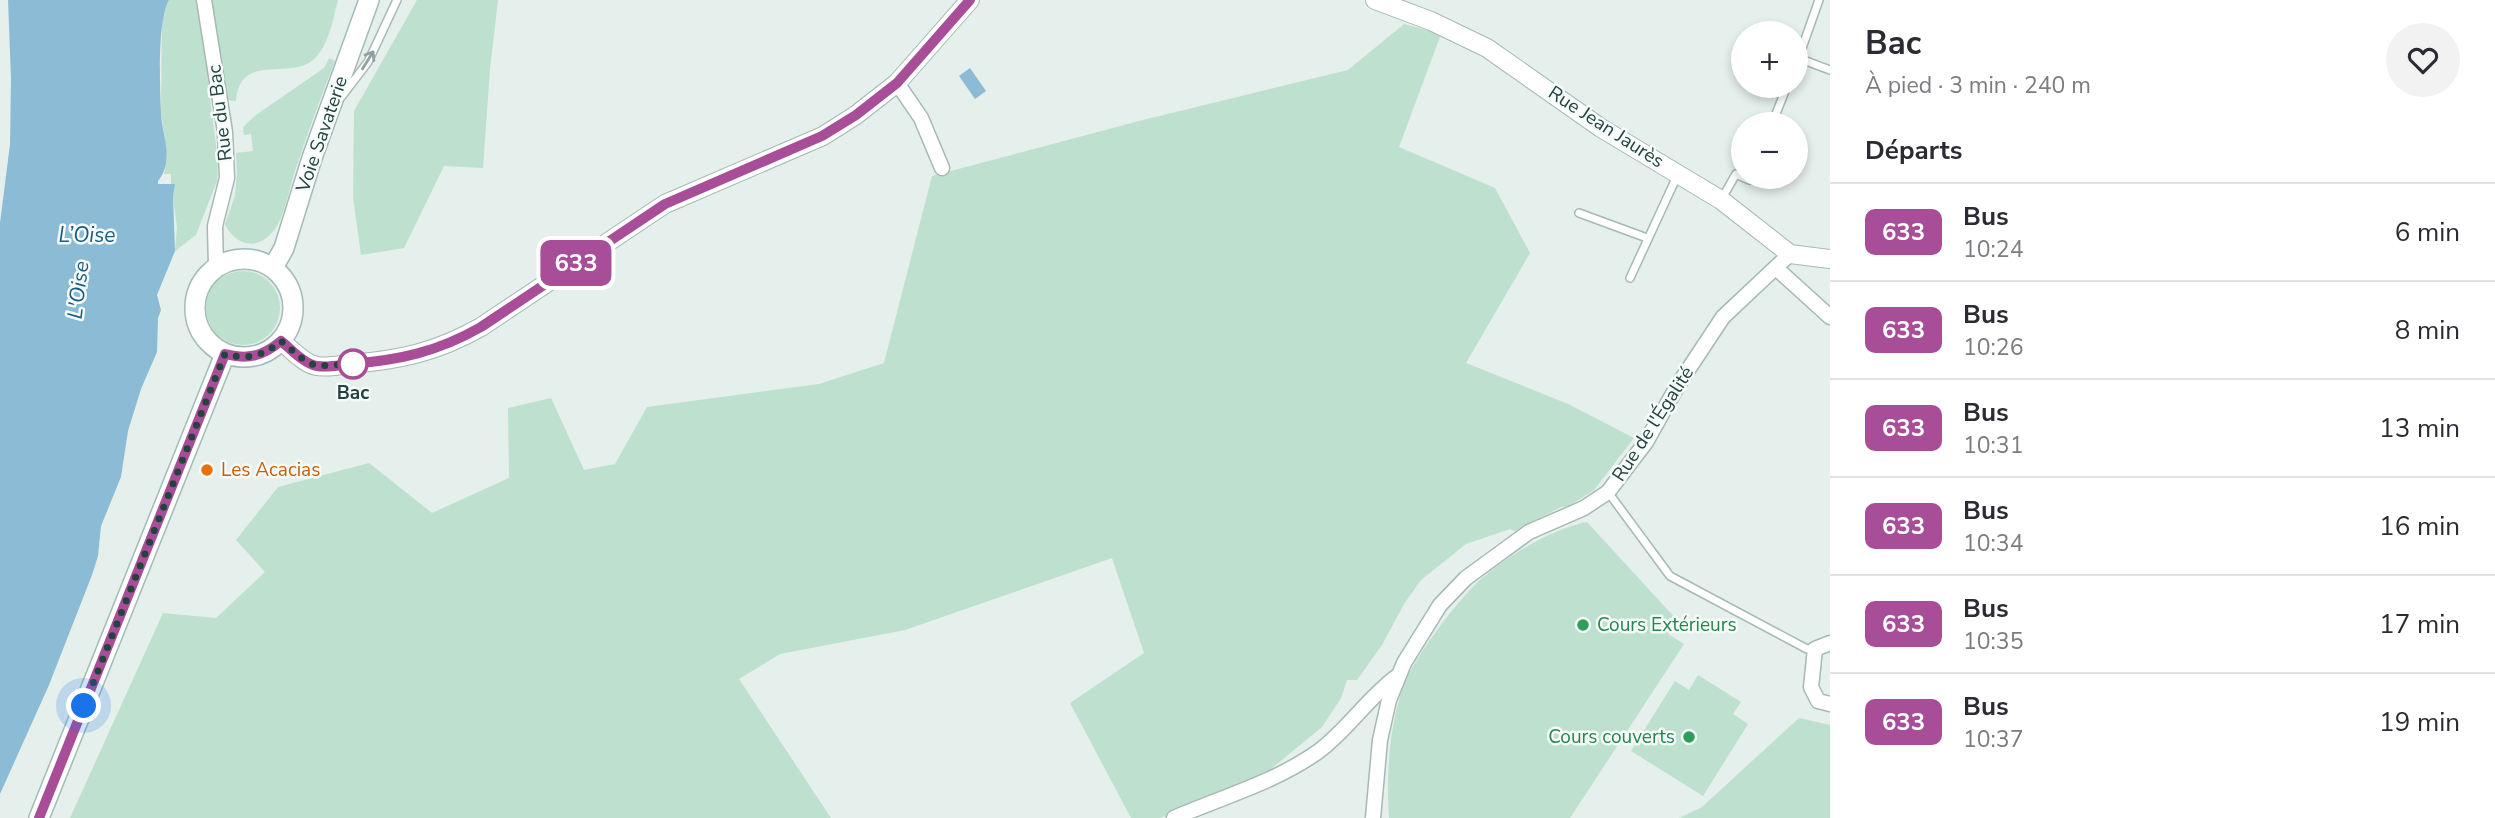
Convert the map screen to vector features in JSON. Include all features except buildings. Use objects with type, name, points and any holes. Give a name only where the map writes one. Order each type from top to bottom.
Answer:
[{"type":"main road","name":"Voie Savaterie","points":[[273,268],[284,248],[328,113],[369,0]]},
{"type":"main road","points":[[245,258],[260,261],[273,268],[292,295],[290,327],[281,341],[269,351],[240,358],[225,354],[212,346],[202,335],[195,313],[197,291],[205,278],[216,267],[245,258]]},
{"type":"main road","points":[[39,818],[225,354]]},
{"type":"street","name":"Rue du Bac","points":[[204,0],[226,144],[227,178],[215,226],[216,267]]},
{"type":"street","points":[[281,341],[316,366],[389,361],[429,352],[454,342],[481,327],[665,204],[822,136],[856,115],[897,83],[970,0]]},
{"type":"street","name":"Rue Jean Jaurès","points":[[1375,0],[1431,21],[1487,48],[1601,128],[1721,200],[1790,254]]},
{"type":"street","points":[[897,83],[921,118],[942,168]]},
{"type":"street","points":[[1790,254],[1830,259]]},
{"type":"street","name":"Rue de l'Égalité","points":[[1374,818],[1380,740],[1389,700],[1398,675],[1440,605],[1466,578],[1529,532],[1584,508],[1608,492],[1646,442],[1678,385],[1723,317],[1790,254]]},
{"type":"street","points":[[1776,268],[1830,317]]},
{"type":"street","points":[[1830,643],[1815,649],[1811,687],[1818,701],[1830,704]]},
{"type":"street","points":[[1174,818],[1269,779],[1308,758],[1339,735],[1372,696],[1398,675]]},
{"type":"lane","points":[[328,113],[368,62],[397,0]]},
{"type":"lane","points":[[1808,30],[1819,0]]},
{"type":"lane","points":[[1808,64],[1830,70]]},
{"type":"lane","points":[[1630,278],[1679,173]]},
{"type":"lane","points":[[1721,200],[1731,183]]},
{"type":"lane","points":[[1579,213],[1647,238]]},
{"type":"lane","points":[[1608,492],[1670,576],[1807,649],[1815,649]]},
{"type":"green space","points":[[169,0],[338,0],[325,43],[317,56],[307,64],[295,68],[257,71],[247,76],[240,85],[236,101],[223,98],[208,84],[218,160],[217,181],[196,235],[175,251],[175,184],[171,184],[171,174],[164,174],[167,158],[161,111],[162,15]]},
{"type":"green space","points":[[417,0],[498,0],[483,168],[444,166],[404,248],[361,255],[353,197],[354,111]]},
{"type":"green space","points":[[1404,24],[1441,34],[1399,147],[1495,188],[1530,253],[1466,363],[1568,404],[1634,438],[1594,490],[1569,506],[1561,507],[1530,523],[1519,533],[1510,529],[1466,544],[1421,580],[1404,604],[1382,645],[1357,680],[1347,680],[1341,698],[1322,727],[1260,778],[1160,818],[1131,818],[1070,703],[1144,653],[1112,558],[905,630],[780,654],[739,679],[831,818],[70,818],[163,613],[216,618],[265,572],[236,540],[278,487],[369,463],[432,513],[509,478],[508,408],[551,398],[584,470],[615,464],[647,407],[819,384],[884,363],[932,176],[1139,121],[1348,70]]},
{"type":"green space","points":[[329,58],[335,61],[305,141],[279,223],[262,241],[248,243],[235,238],[225,224],[235,196],[236,153],[253,151],[251,134],[244,135],[243,127],[324,68]]},
{"type":"green space","points":[[236,271],[250,271],[264,277],[274,287],[280,308],[278,322],[264,339],[250,345],[236,345],[222,339],[212,329],[206,315],[206,301],[212,287],[222,277]]},
{"type":"green space","points":[[1587,522],[1677,620],[1668,634],[1684,644],[1570,818],[1389,818],[1388,770],[1394,721],[1407,678],[1425,648],[1459,603],[1490,572],[1544,537]]},
{"type":"green space","name":"Cours couverts","points":[[1698,675],[1741,702],[1733,714],[1748,724],[1703,796],[1631,751],[1675,681],[1689,690]]},
{"type":"green space","points":[[1799,718],[1830,725],[1830,818],[1679,818],[1702,807]]},
{"type":"water","name":"L’Oise","points":[[8,0],[169,0],[163,22],[160,54],[161,113],[167,156],[158,184],[175,184],[175,251],[157,295],[161,310],[158,318],[157,352],[141,389],[128,431],[121,477],[101,526],[98,556],[92,575],[49,685],[0,794],[0,223],[10,144]]},
{"type":"water","points":[[970,68],[986,91],[975,99],[959,76]]},
{"type":"bus line","name":"633","points":[[39,818],[225,354],[240,358],[255,356],[269,351],[281,341],[316,366],[389,361],[429,352],[454,342],[481,327],[665,204],[822,136],[856,115],[897,83],[970,0]]},
{"type":"place","name":"Bac","points":[[353,364]]},
{"type":"place","name":"Les Acacias","points":[[207,470]]},
{"type":"place","name":"Cours Extérieurs","points":[[1583,625]]},
{"type":"place","name":"Cours couverts","points":[[1689,737]]},
{"type":"route","points":[[84,706],[225,354],[240,358],[255,356],[269,351],[281,341],[316,366],[353,364]]},
{"type":"water label","name":"L'Oise","points":[[78,290]]}]
